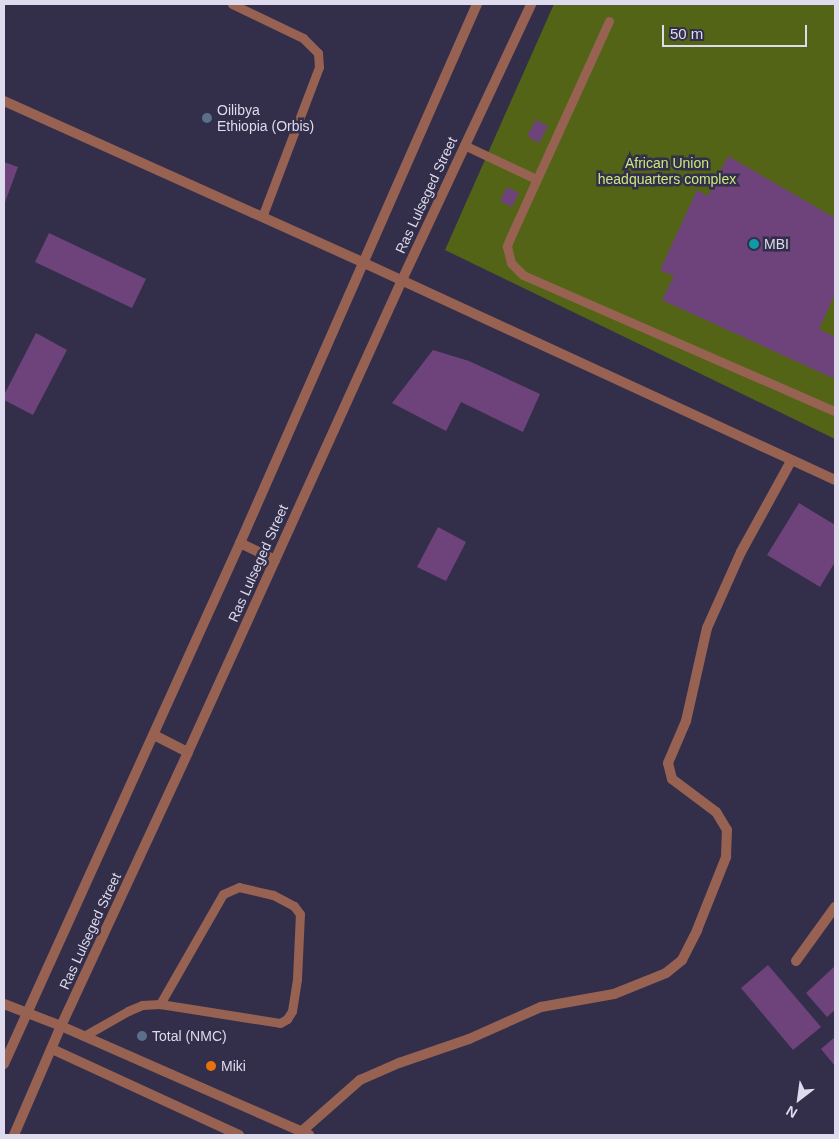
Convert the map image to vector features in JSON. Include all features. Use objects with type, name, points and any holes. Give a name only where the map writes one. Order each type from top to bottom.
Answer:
[{"type":"street","name":"Ras Lulseged Street","points":[[4,1064],[240,543],[477,4]]},
{"type":"street","name":"Ras Lulseged Street","points":[[14,1135],[61,1026],[188,752],[402,280],[531,4]]},
{"type":"street","points":[[4,101],[402,280],[835,480]]},
{"type":"street","points":[[4,1004],[61,1026],[305,1133],[360,1080],[399,1063],[469,1039],[541,1007],[614,994],[666,973],[682,960],[697,930],[726,857],[727,830],[716,812],[672,778],[668,763],[686,721],[707,628],[741,552],[791,461]]},
{"type":"street","points":[[240,543],[275,560]]},
{"type":"street","points":[[154,735],[188,752]]},
{"type":"street","points":[[796,961],[835,907]]},
{"type":"street","points":[[52,1049],[239,1135]]},
{"type":"lane","points":[[232,4],[303,38],[318,53],[319,68],[262,217]]},
{"type":"lane","points":[[609,21],[507,246],[510,263],[516,270],[835,411]]},
{"type":"lane","points":[[464,145],[536,179]]},
{"type":"lane","points":[[84,1036],[142,1005],[160,1004],[280,1023],[287,1019],[292,1011],[297,979],[300,914],[294,906],[272,895],[239,887],[223,894],[160,1004]]},
{"type":"green space","name":"African Union headquarters complex","points":[[554,4],[835,4],[835,439],[445,250]]},
{"type":"building","points":[[536,120],[548,126],[539,143],[527,136]]},
{"type":"building","name":"MBI","points":[[728,156],[835,218],[835,294],[819,329],[835,337],[835,379],[662,300],[674,276],[660,270],[697,190],[708,196]]},
{"type":"building","points":[[4,162],[18,167],[4,205]]},
{"type":"building","points":[[507,187],[519,193],[512,207],[500,201]]},
{"type":"building","points":[[49,233],[146,279],[132,308],[35,262]]},
{"type":"building","points":[[36,333],[67,350],[33,415],[4,400],[4,395]]},
{"type":"building","points":[[433,350],[469,361],[540,394],[523,432],[461,402],[446,431],[392,403]]},
{"type":"building","points":[[799,503],[835,525],[835,562],[820,587],[767,555]]},
{"type":"building","points":[[438,527],[466,542],[446,581],[417,567]]},
{"type":"building","points":[[768,965],[821,1027],[793,1050],[741,988]]},
{"type":"building","points":[[835,966],[835,1010],[827,1017],[806,993]]},
{"type":"building","points":[[835,1037],[835,1066],[821,1049]]},
{"type":"place","name":"Oilibya Ethiopia (Orbis)","points":[[207,118]]},
{"type":"place","name":"MBI","points":[[754,244]]},
{"type":"place","name":"Total (NMC)","points":[[142,1036]]},
{"type":"place","name":"Miki","points":[[211,1066]]}]
